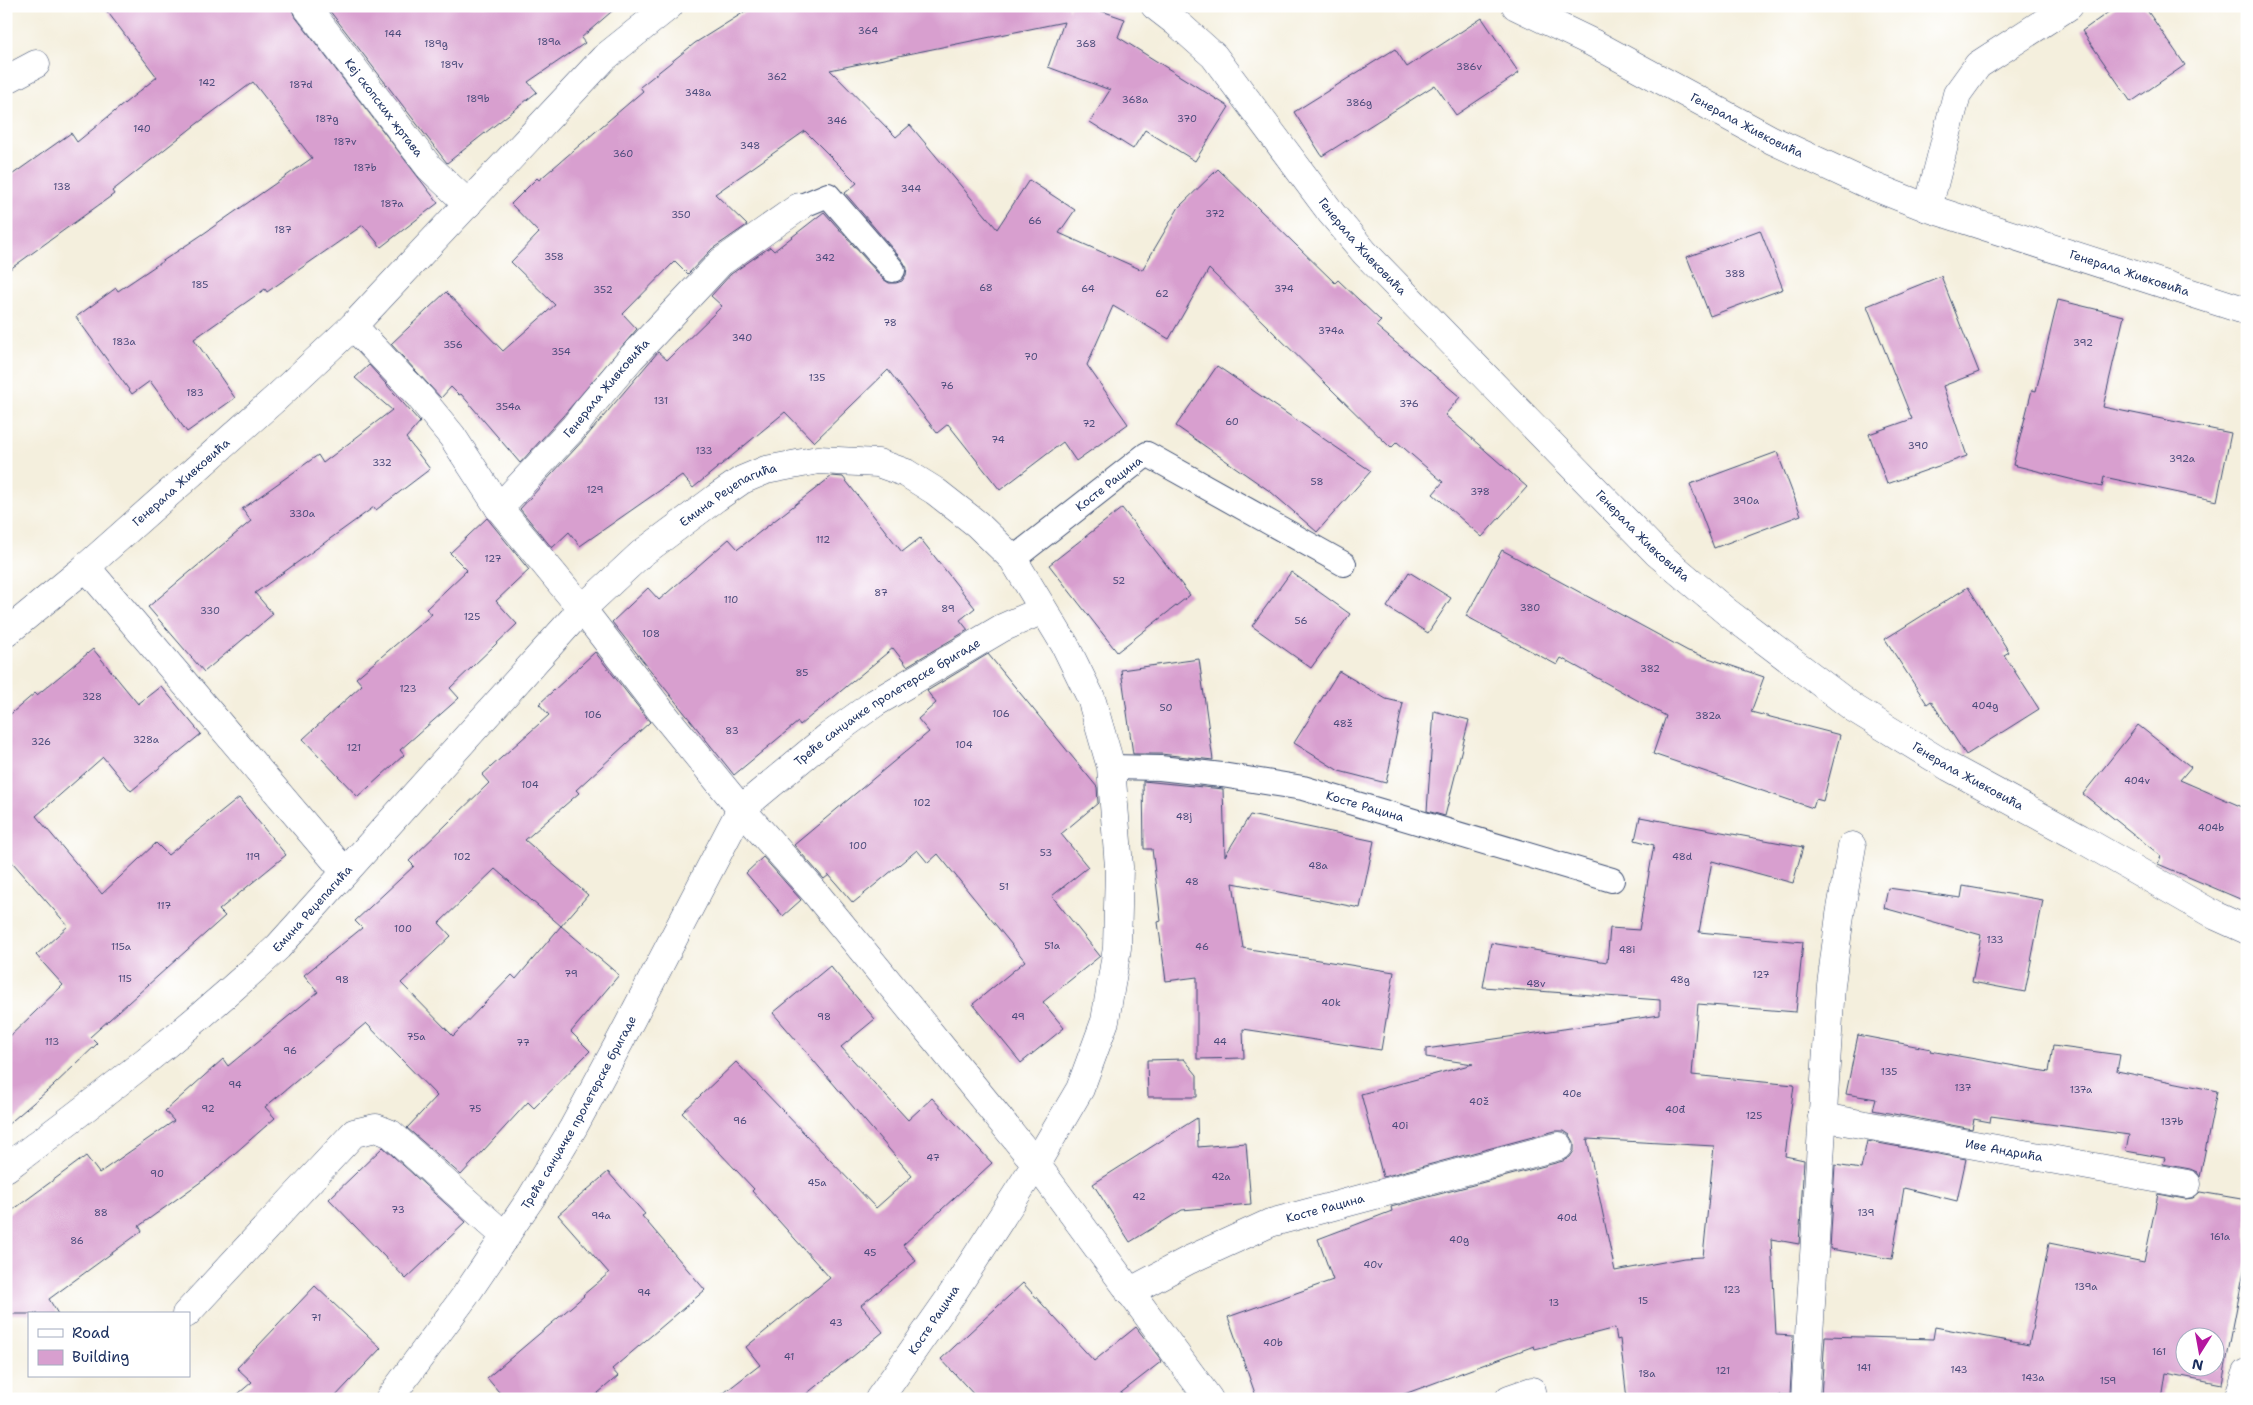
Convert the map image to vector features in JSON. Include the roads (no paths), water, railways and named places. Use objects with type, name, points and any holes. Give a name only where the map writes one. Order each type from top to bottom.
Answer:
[{"type":"street","name":"Кеј скопских жртава","points":[[306,6],[429,167],[468,204]]},
{"type":"street","name":"Генерала Живковића","points":[[6,633],[86,567],[276,398],[353,326],[604,58],[669,6]]},
{"type":"street","name":"Генерала Живковића","points":[[1155,6],[1214,56],[1302,175],[1365,253],[1657,553],[1855,722],[1964,775],[2080,838],[2216,916],[2247,930]]},
{"type":"street","name":"Генерала Живковића","points":[[1516,6],[1593,43],[1772,140],[1867,184],[1928,208],[2247,311]]},
{"type":"street","points":[[1928,208],[1957,94],[1978,65],[2069,6]]},
{"type":"street","points":[[6,80],[36,64]]},
{"type":"street","name":"Генерала Живковића","points":[[499,508],[575,426],[631,358],[721,262],[799,207]]},
{"type":"street","points":[[353,326],[393,367],[452,436],[499,508],[582,609],[661,711],[741,809],[813,890],[1036,1164],[1209,1399]]},
{"type":"street","name":"Емина Реџепагића","points":[[6,1168],[104,1094],[234,988],[314,909],[345,872],[582,609],[641,554],[676,526],[742,480],[766,470],[818,460],[853,460],[878,463],[906,473]]},
{"type":"street","name":"Косте Рацина","points":[[879,1399],[949,1299],[1036,1164],[1080,1089],[1105,1021],[1117,948],[1119,867],[1111,767],[1091,698],[1065,646],[1013,559],[977,524],[936,491],[906,473]]},
{"type":"street","points":[[86,567],[345,872]]},
{"type":"street","name":"Треће санџачке пролетерске бригаде","points":[[389,1399],[506,1237],[573,1128],[741,809],[829,736],[875,703],[1002,628],[1043,610]]},
{"type":"street","points":[[1805,1399],[1831,985],[1840,915],[1852,846]]},
{"type":"street","name":"Иве Андрића","points":[[1822,1117],[2187,1184]]},
{"type":"street","points":[[188,1312],[354,1133],[376,1128],[391,1134],[506,1237]]},
{"type":"street","name":"Косте Рацина","points":[[1129,1292],[1189,1260],[1270,1223],[1559,1146]]},
{"type":"street","points":[[2238,1399],[2247,1372]]},
{"type":"lane","name":"Генерала Живковића","points":[[799,207],[828,194],[893,270]]},
{"type":"lane","name":"Косте Рацина","points":[[1013,559],[1147,454],[1344,564]]},
{"type":"lane","name":"Косте Рацина","points":[[1111,767],[1160,768],[1303,788],[1612,880]]}]
